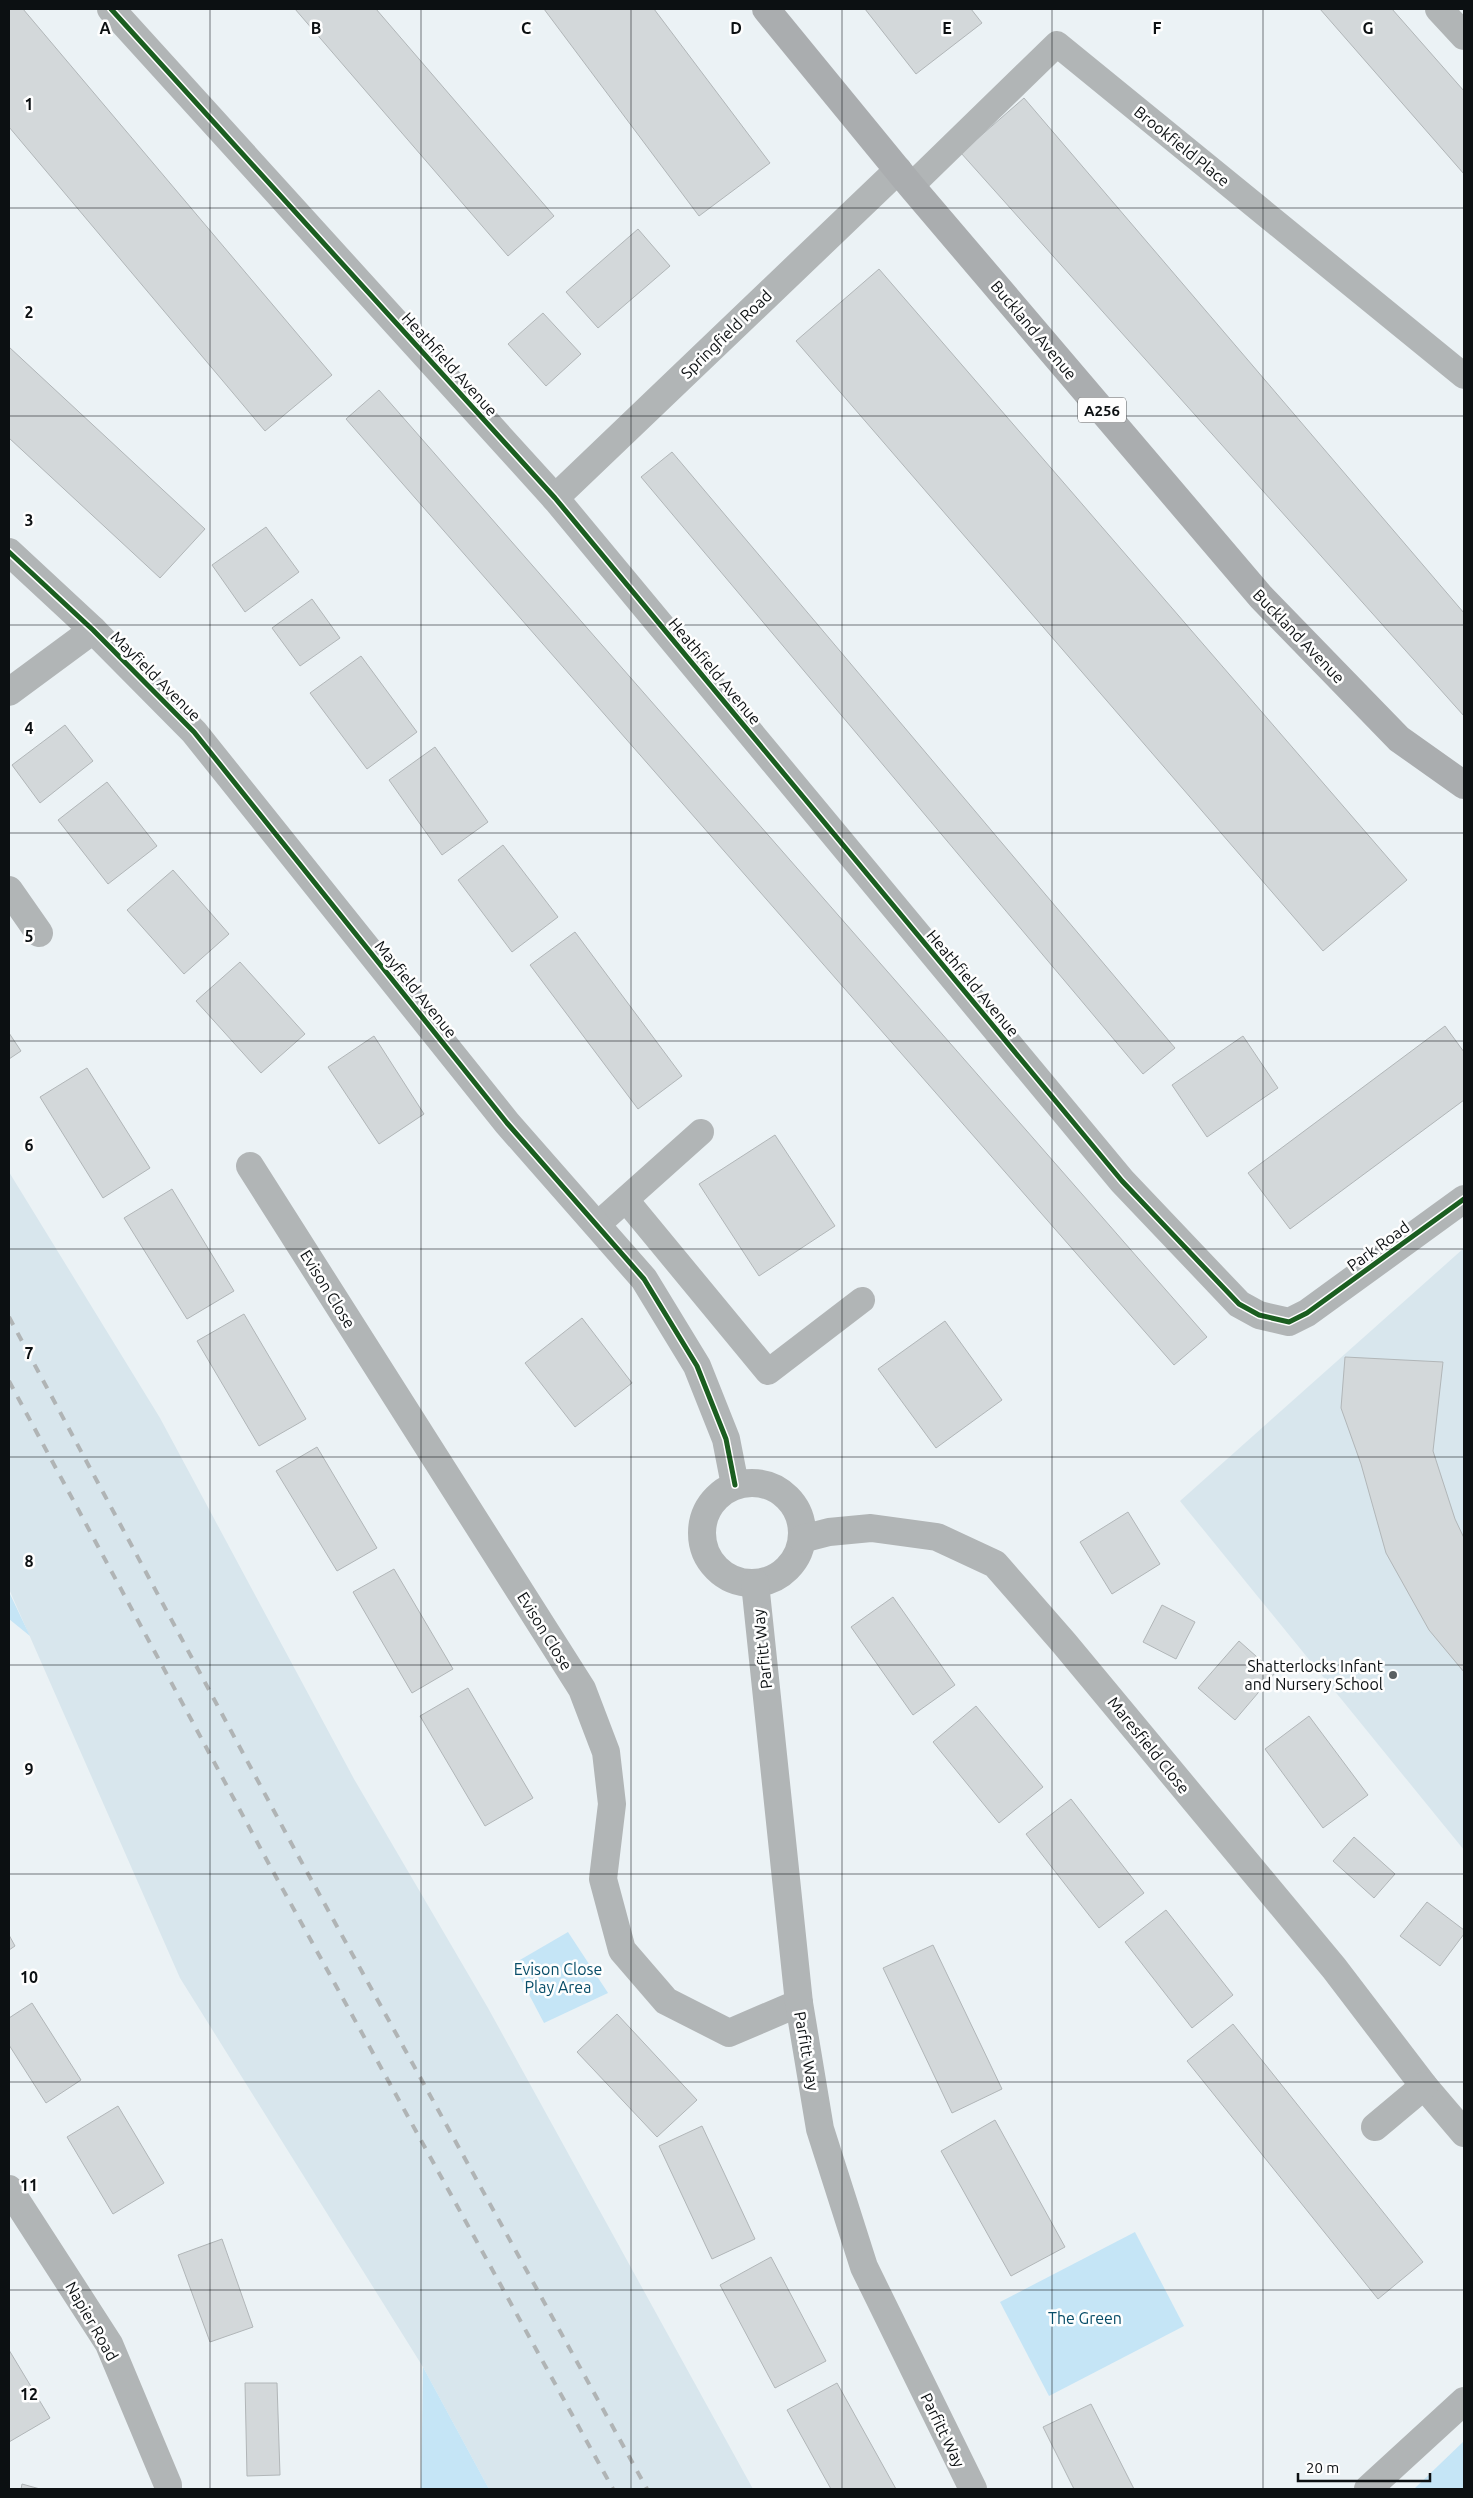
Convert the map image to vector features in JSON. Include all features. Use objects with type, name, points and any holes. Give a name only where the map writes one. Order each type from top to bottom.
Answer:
[{"type":"main road","name":"Buckland Avenue","points":[[766,9],[904,178],[1262,598],[1399,739],[1464,785]]},
{"type":"street","name":"Heathfield Avenue","points":[[110,9],[555,498],[1122,1181],[1239,1304],[1259,1315],[1289,1322],[1307,1313]]},
{"type":"street","points":[[1439,9],[1464,36]]},
{"type":"street","name":"Springfield Road","points":[[555,498],[904,178]]},
{"type":"street","name":"Mayfield Avenue","points":[[9,552],[93,630],[194,732],[507,1123],[644,1279],[696,1366],[726,1439],[734,1485]]},
{"type":"street","points":[[9,692],[93,630]]},
{"type":"street","points":[[9,890],[39,933]]},
{"type":"street","name":"Evison Close","points":[[250,1166],[582,1689],[606,1752],[612,1804],[603,1879],[622,1950],[666,2001],[729,2033],[799,2003]]},
{"type":"street","name":"Park Road","points":[[1307,1313],[1464,1198]]},
{"type":"street","points":[[751,1482],[771,1487],[786,1496],[796,1510],[802,1527],[802,1539],[796,1556],[786,1569],[771,1579],[755,1582],[738,1581],[722,1573],[711,1562],[704,1546],[702,1529],[706,1512],[716,1498],[734,1485],[751,1482]]},
{"type":"street","name":"Maresfield Close","points":[[802,1539],[829,1532],[871,1528],[937,1537],[994,1564],[1064,1643],[1334,1968],[1424,2086],[1464,2133]]},
{"type":"street","name":"Parfitt Way","points":[[755,1582],[799,2003],[820,2129],[864,2267],[973,2489]]},
{"type":"street","points":[[1375,2127],[1424,2086]]},
{"type":"street","name":"Napier Road","points":[[9,2189],[109,2344],[168,2485],[168,2489]]},
{"type":"street","points":[[1368,2489],[1464,2401]]},
{"type":"lane","name":"Brookfield Place","points":[[904,178],[1057,44],[1464,376]]},
{"type":"lane","points":[[598,1225],[701,1132]]},
{"type":"lane","points":[[626,1200],[768,1372],[862,1300]]},
{"type":"shaded area","points":[[9,1172],[160,1418],[354,1779],[488,2008],[753,2489],[489,2489],[423,2367],[180,1978],[9,1589]]},
{"type":"shaded area","name":"Shatterlocks Infant and Nursery School","points":[[1464,1248],[1464,1850],[1180,1501]]},
{"type":"green space","points":[[9,1592],[30,1636],[9,1619]]},
{"type":"green space","name":"Evison Close Play Area","points":[[568,1932],[608,1993],[544,2023],[513,1964]]},
{"type":"green space","name":"The Green","points":[[1135,2232],[1184,2326],[1049,2396],[1000,2302]]},
{"type":"green space","points":[[423,2367],[489,2489],[421,2489]]},
{"type":"green space","points":[[1464,2441],[1464,2489],[1414,2489]]},
{"type":"building","points":[[9,9],[23,9],[332,375],[265,431],[9,127]]},
{"type":"building","points":[[295,9],[376,9],[554,216],[508,256]]},
{"type":"building","points":[[544,9],[654,9],[770,163],[699,216]]},
{"type":"building","points":[[865,9],[971,9],[982,23],[916,74]]},
{"type":"building","points":[[1320,9],[1392,9],[1464,91],[1464,174]]},
{"type":"building","points":[[1024,98],[1464,613],[1464,716],[961,153]]},
{"type":"building","points":[[638,229],[670,266],[598,328],[566,292]]},
{"type":"building","points":[[879,269],[1407,880],[1323,951],[796,341]]},
{"type":"building","points":[[543,313],[581,354],[546,386],[508,344]]},
{"type":"building","points":[[9,347],[205,529],[160,578],[9,438]]},
{"type":"building","points":[[379,390],[1207,1337],[1174,1365],[346,419]]},
{"type":"building","points":[[672,452],[1175,1048],[1143,1074],[641,477]]},
{"type":"building","points":[[266,527],[299,572],[245,612],[212,565]]},
{"type":"building","points":[[312,599],[340,638],[300,666],[272,628]]},
{"type":"building","points":[[361,656],[417,732],[367,769],[310,693]]},
{"type":"building","points":[[65,725],[93,761],[40,803],[12,765]]},
{"type":"building","points":[[435,747],[488,822],[442,855],[389,780]]},
{"type":"building","points":[[107,782],[157,846],[108,884],[58,820]]},
{"type":"building","points":[[503,845],[558,917],[512,952],[458,880]]},
{"type":"building","points":[[173,870],[229,934],[184,974],[127,910]]},
{"type":"building","points":[[575,932],[682,1076],[638,1109],[530,965]]},
{"type":"building","points":[[240,962],[305,1034],[261,1073],[196,1001]]},
{"type":"building","points":[[1445,1026],[1464,1052],[1464,1100],[1290,1229],[1248,1173]]},
{"type":"building","points":[[9,1033],[21,1051],[9,1059]]},
{"type":"building","points":[[374,1036],[424,1114],[379,1144],[328,1067]]},
{"type":"building","points":[[1243,1036],[1278,1088],[1207,1137],[1172,1085]]},
{"type":"building","points":[[87,1068],[150,1168],[103,1198],[40,1097]]},
{"type":"building","points":[[775,1135],[835,1226],[759,1276],[699,1184]]},
{"type":"building","points":[[172,1189],[234,1291],[187,1319],[124,1218]]},
{"type":"building","points":[[244,1314],[306,1419],[259,1446],[197,1341]]},
{"type":"building","points":[[582,1318],[632,1383],[575,1427],[525,1363]]},
{"type":"building","points":[[945,1321],[1002,1400],[936,1448],[878,1369]]},
{"type":"building","points":[[1345,1357],[1443,1362],[1433,1451],[1455,1519],[1464,1538],[1464,1672],[1429,1630],[1386,1553],[1361,1464],[1341,1408]]},
{"type":"building","points":[[317,1447],[377,1548],[337,1571],[276,1471]]},
{"type":"building","points":[[1128,1512],[1160,1564],[1112,1594],[1080,1542]]},
{"type":"building","points":[[394,1569],[453,1669],[412,1693],[353,1592]]},
{"type":"building","points":[[893,1597],[955,1685],[913,1715],[851,1627]]},
{"type":"building","points":[[1162,1605],[1195,1622],[1176,1659],[1143,1642]]},
{"type":"building","points":[[1239,1641],[1275,1673],[1235,1720],[1198,1688]]},
{"type":"building","points":[[468,1688],[533,1798],[485,1826],[420,1716]]},
{"type":"building","points":[[976,1706],[1043,1787],[999,1823],[933,1742]]},
{"type":"building","points":[[1309,1716],[1368,1795],[1323,1828],[1265,1749]]},
{"type":"building","points":[[1071,1799],[1144,1893],[1099,1928],[1026,1834]]},
{"type":"building","points":[[1354,1837],[1395,1874],[1374,1898],[1333,1861]]},
{"type":"building","points":[[1427,1902],[1464,1930],[1464,1934],[1440,1966],[1400,1936]]},
{"type":"building","points":[[1166,1910],[1233,1995],[1192,2028],[1125,1942]]},
{"type":"building","points":[[9,1935],[15,1946],[9,1950]]},
{"type":"building","points":[[933,1945],[1002,2089],[952,2113],[883,1968]]},
{"type":"building","points":[[32,2003],[81,2080],[46,2103],[9,2045],[9,2018]]},
{"type":"building","points":[[617,2014],[697,2100],[657,2137],[577,2052]]},
{"type":"building","points":[[1233,2024],[1423,2262],[1378,2299],[1187,2061]]},
{"type":"building","points":[[118,2106],[164,2183],[113,2214],[67,2137]]},
{"type":"building","points":[[995,2120],[1065,2247],[1011,2276],[941,2151]]},
{"type":"building","points":[[702,2126],[755,2239],[712,2259],[659,2146]]},
{"type":"building","points":[[222,2239],[253,2327],[210,2342],[178,2255]]},
{"type":"building","points":[[771,2257],[826,2361],[775,2388],[720,2285]]},
{"type":"building","points":[[9,2350],[50,2418],[9,2442]]},
{"type":"building","points":[[245,2383],[277,2383],[280,2475],[247,2476]]},
{"type":"building","points":[[837,2383],[896,2489],[831,2489],[787,2410]]},
{"type":"building","points":[[1091,2404],[1134,2489],[1074,2489],[1043,2427]]},
{"type":"building","points":[[22,2484],[40,2489],[21,2489]]},
{"type":"railway","points":[[9,1317],[296,1852],[647,2489]]},
{"type":"railway","points":[[9,1381],[270,1866],[613,2489]]},
{"type":"cycle path","points":[[111,9],[555,498],[1122,1181],[1239,1304],[1259,1315],[1289,1322],[1307,1313],[1464,1199]]},
{"type":"cycle path","points":[[9,552],[93,630],[194,732],[507,1123],[644,1279],[697,1366],[726,1439],[735,1485]]},
{"type":"place","name":"Shatterlocks Infant and Nursery School","points":[[1393,1675]]}]
